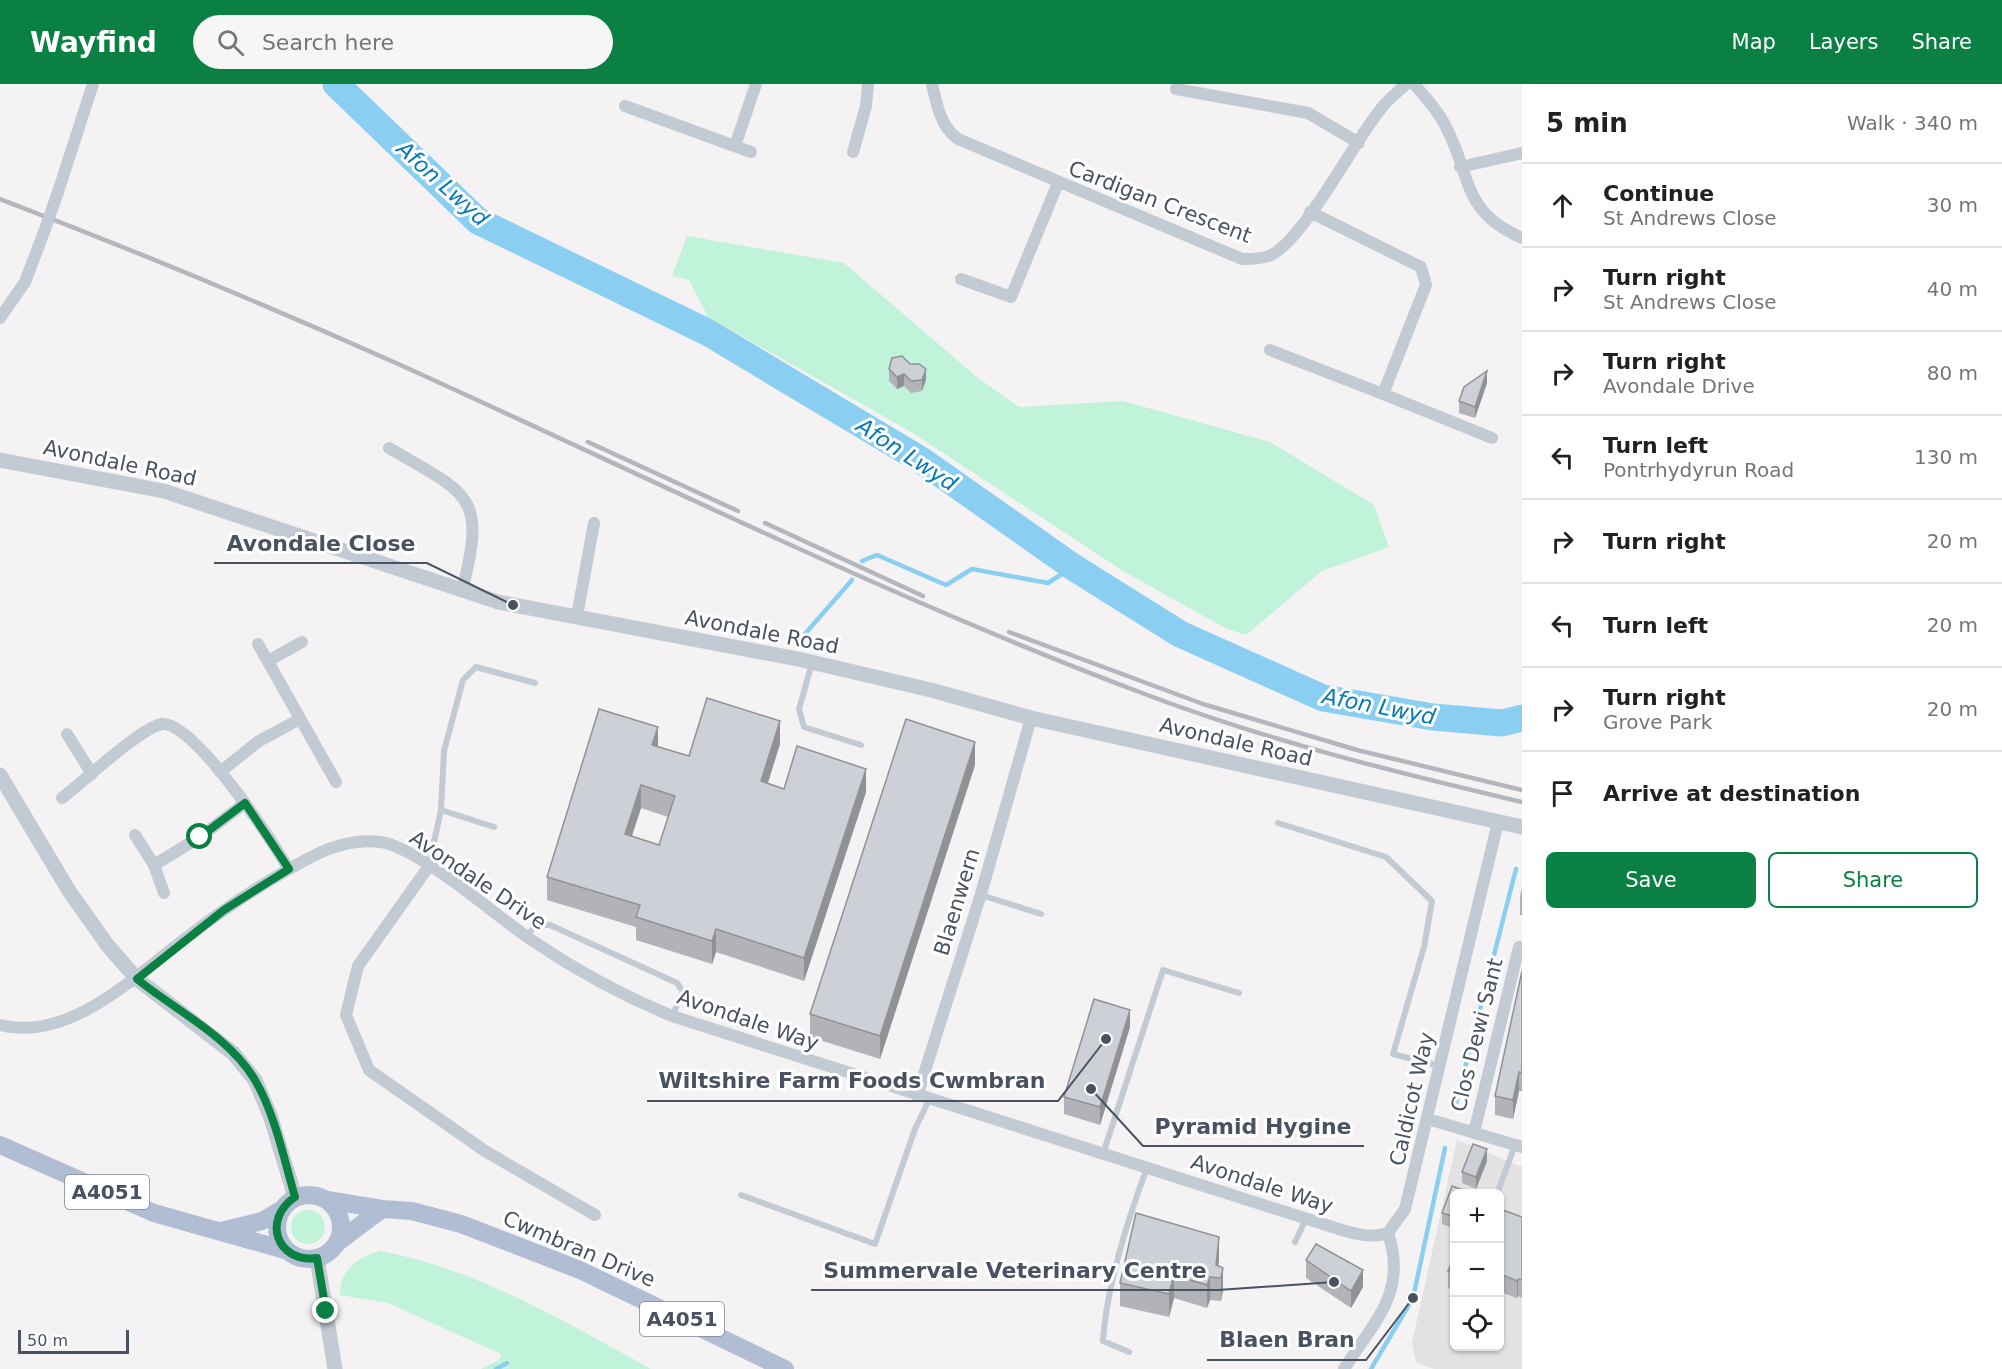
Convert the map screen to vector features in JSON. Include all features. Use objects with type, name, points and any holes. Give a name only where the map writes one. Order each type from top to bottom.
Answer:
[{"type":"main road","name":"A4051","points":[[0,1145],[154,1213],[285,1250]]},
{"type":"main road","points":[[338,1242],[341,1230],[340,1219],[335,1208],[327,1200],[306,1194],[295,1197],[281,1210],[276,1226],[277,1235],[285,1250],[300,1258],[317,1258],[332,1249],[382,1209]]},
{"type":"main road","name":"A4051","points":[[327,1200],[382,1209]]},
{"type":"main road","name":"Cwmbran Drive","points":[[382,1209],[412,1211],[461,1224],[580,1270],[785,1369]]},
{"type":"main road","name":"A4051","points":[[216,1231],[262,1221],[281,1210]]},
{"type":"street","points":[[0,318],[25,282],[58,192],[93,84]]},
{"type":"street","points":[[735,146],[756,84]]},
{"type":"street","points":[[853,152],[866,106],[868,84]]},
{"type":"street","name":"Cardigan Crescent","points":[[932,84],[940,118],[949,132],[968,144],[1242,259],[1269,256],[1279,250],[1310,212],[1380,110],[1406,84]]},
{"type":"street","points":[[1414,84],[1447,127],[1473,198],[1484,214],[1498,226],[1522,238]]},
{"type":"street","points":[[1176,89],[1308,113],[1359,143]]},
{"type":"street","points":[[625,106],[751,152]]},
{"type":"street","points":[[1460,167],[1522,153]]},
{"type":"street","points":[[961,279],[1011,297],[1058,183]]},
{"type":"street","points":[[1310,212],[1421,267],[1425,285],[1383,394]]},
{"type":"street","points":[[1270,350],[1492,438]]},
{"type":"street","points":[[389,448],[450,484],[467,502],[474,534],[462,591]]},
{"type":"street","name":"Avondale Road","points":[[0,460],[164,491],[498,602],[812,663],[932,690],[1031,718],[1522,827]]},
{"type":"street","points":[[577,616],[594,522]]},
{"type":"street","points":[[268,661],[302,642]]},
{"type":"street","points":[[258,644],[336,782]]},
{"type":"street","name":"Blaenwern","points":[[923,1098],[1031,718]]},
{"type":"street","points":[[220,772],[259,741],[300,719]]},
{"type":"street","points":[[62,798],[152,727],[163,724],[180,728],[245,803],[289,869]]},
{"type":"street","points":[[67,734],[92,774]]},
{"type":"street","points":[[0,775],[69,891],[108,946],[137,979],[234,1053],[255,1080],[270,1115],[295,1197]]},
{"type":"street","points":[[154,865],[200,837],[245,803]]},
{"type":"street","name":"Caldicot Way","points":[[1388,1233],[1406,1209],[1498,822]]},
{"type":"street","points":[[135,835],[154,865],[164,893]]},
{"type":"street","name":"Avondale Drive","points":[[0,1025],[30,1028],[59,1021],[94,1006],[137,979],[224,910],[321,850],[352,841],[382,842],[408,852],[526,936],[582,971]]},
{"type":"street","points":[[429,866],[358,966],[346,1015],[369,1070],[485,1151],[595,1215]]},
{"type":"street","name":"Clos Dewi Sant","points":[[1474,1133],[1519,947]]},
{"type":"street","name":"Avondale Way","points":[[582,971],[613,989],[672,1016],[923,1098],[1362,1236],[1378,1236],[1388,1233]]},
{"type":"street","points":[[1428,1119],[1519,1146]]},
{"type":"street","points":[[1344,1369],[1393,1289],[1396,1262],[1388,1233]]},
{"type":"street","points":[[317,1258],[335,1369]]},
{"type":"lane","points":[[812,663],[799,709],[804,727],[861,745]]},
{"type":"lane","points":[[429,866],[441,810],[444,751],[463,680],[476,667],[535,683]]},
{"type":"lane","points":[[441,810],[494,827]]},
{"type":"lane","points":[[1278,823],[1386,857],[1432,901],[1424,947],[1393,1054],[1440,1066]]},
{"type":"lane","points":[[981,894],[1041,914]]},
{"type":"lane","points":[[526,936],[537,925],[550,925],[677,983],[683,992],[672,1016]]},
{"type":"lane","points":[[1103,1155],[1163,970],[1239,993]]},
{"type":"lane","points":[[741,1195],[875,1244],[915,1129],[923,1098]]},
{"type":"lane","points":[[1499,1189],[1519,1146]]},
{"type":"lane","points":[[1129,1352],[1103,1341],[1104,1326],[1122,1251],[1147,1168]]},
{"type":"lane","points":[[1295,1242],[1306,1219]]},
{"type":"shaded area","points":[[1457,1140],[1522,1167],[1522,1369],[1434,1369],[1416,1362],[1412,1343]]},
{"type":"green space","points":[[687,236],[844,263],[978,378],[1019,407],[1123,401],[1270,442],[1374,505],[1389,547],[1322,571],[1246,635],[1225,628],[1123,571],[913,433],[708,317],[689,280],[672,276]]},
{"type":"green space","points":[[308,1210],[320,1215],[325,1227],[320,1239],[308,1244],[296,1239],[291,1227],[296,1215]]},
{"type":"green space","points":[[380,1251],[452,1270],[486,1284],[553,1316],[651,1369],[481,1369],[499,1360],[501,1354],[388,1303],[340,1295],[343,1279],[351,1266],[364,1257]]},
{"type":"building","points":[[902,356],[910,364],[919,364],[926,369],[922,380],[911,381],[904,374],[897,377],[889,369],[892,358]]},
{"type":"building","points":[[1487,371],[1475,407],[1459,401],[1464,387]]},
{"type":"building","points":[[707,698],[780,721],[761,781],[784,789],[797,746],[866,769],[804,958],[716,929],[712,941],[636,917],[640,905],[547,877],[599,709],[658,727],[652,745],[689,756]],"holes":[[[641,785],[675,796],[659,845],[625,834]]]},
{"type":"building","points":[[906,719],[975,742],[880,1036],[810,1014]]},
{"type":"building","points":[[1522,971],[1522,1073],[1519,1072],[1513,1100],[1495,1096]]},
{"type":"building","points":[[1094,999],[1130,1010],[1100,1107],[1064,1097]]},
{"type":"building","points":[[1473,1144],[1487,1149],[1476,1177],[1462,1172]]},
{"type":"building","points":[[1450,1191],[1450,1215],[1442,1213]]},
{"type":"building","points":[[1504,1210],[1522,1217],[1522,1280],[1517,1281],[1504,1276]]},
{"type":"building","points":[[1136,1213],[1219,1237],[1216,1265],[1223,1268],[1221,1278],[1210,1277],[1207,1285],[1174,1275],[1169,1294],[1120,1283]]},
{"type":"building","points":[[1316,1244],[1363,1270],[1351,1291],[1306,1260]]},
{"type":"waterway","name":"Afon Lwyd","points":[[336,84],[478,221],[707,332],[921,460],[1073,567],[1180,634],[1323,698],[1433,717],[1502,723],[1522,718]]},
{"type":"waterway","points":[[862,561],[877,555],[946,585],[972,569],[1048,583],[1073,567]]},
{"type":"waterway","points":[[797,643],[852,580]]},
{"type":"waterway","points":[[1455,1107],[1516,869]]},
{"type":"waterway","points":[[1371,1369],[1413,1298],[1445,1148]]},
{"type":"waterway","points":[[496,1369],[507,1363]]},
{"type":"railway","points":[[0,199],[150,258],[347,341],[859,576],[1047,656],[1235,726],[1378,767],[1522,802]]},
{"type":"railway","points":[[588,442],[738,511]]},
{"type":"railway","points":[[765,523],[923,596]]},
{"type":"railway","points":[[1009,632],[1203,704],[1357,750],[1522,790]]},
{"type":"place","name":"Avondale Close","points":[[513,605]]},
{"type":"place","name":"Wiltshire Farm Foods Cwmbran","points":[[1106,1039]]},
{"type":"place","name":"Pyramid Hygine","points":[[1091,1089]]},
{"type":"place","name":"Summervale Veterinary Centre","points":[[1334,1282]]},
{"type":"place","name":"Blaen Bran","points":[[1413,1298]]},
{"type":"route","points":[[200,837],[245,803],[262,825],[289,869],[186,937],[137,979],[234,1053],[255,1080],[270,1115],[295,1197],[281,1210],[276,1226],[277,1235],[285,1250],[292,1255],[300,1258],[317,1258],[326,1311]]}]
